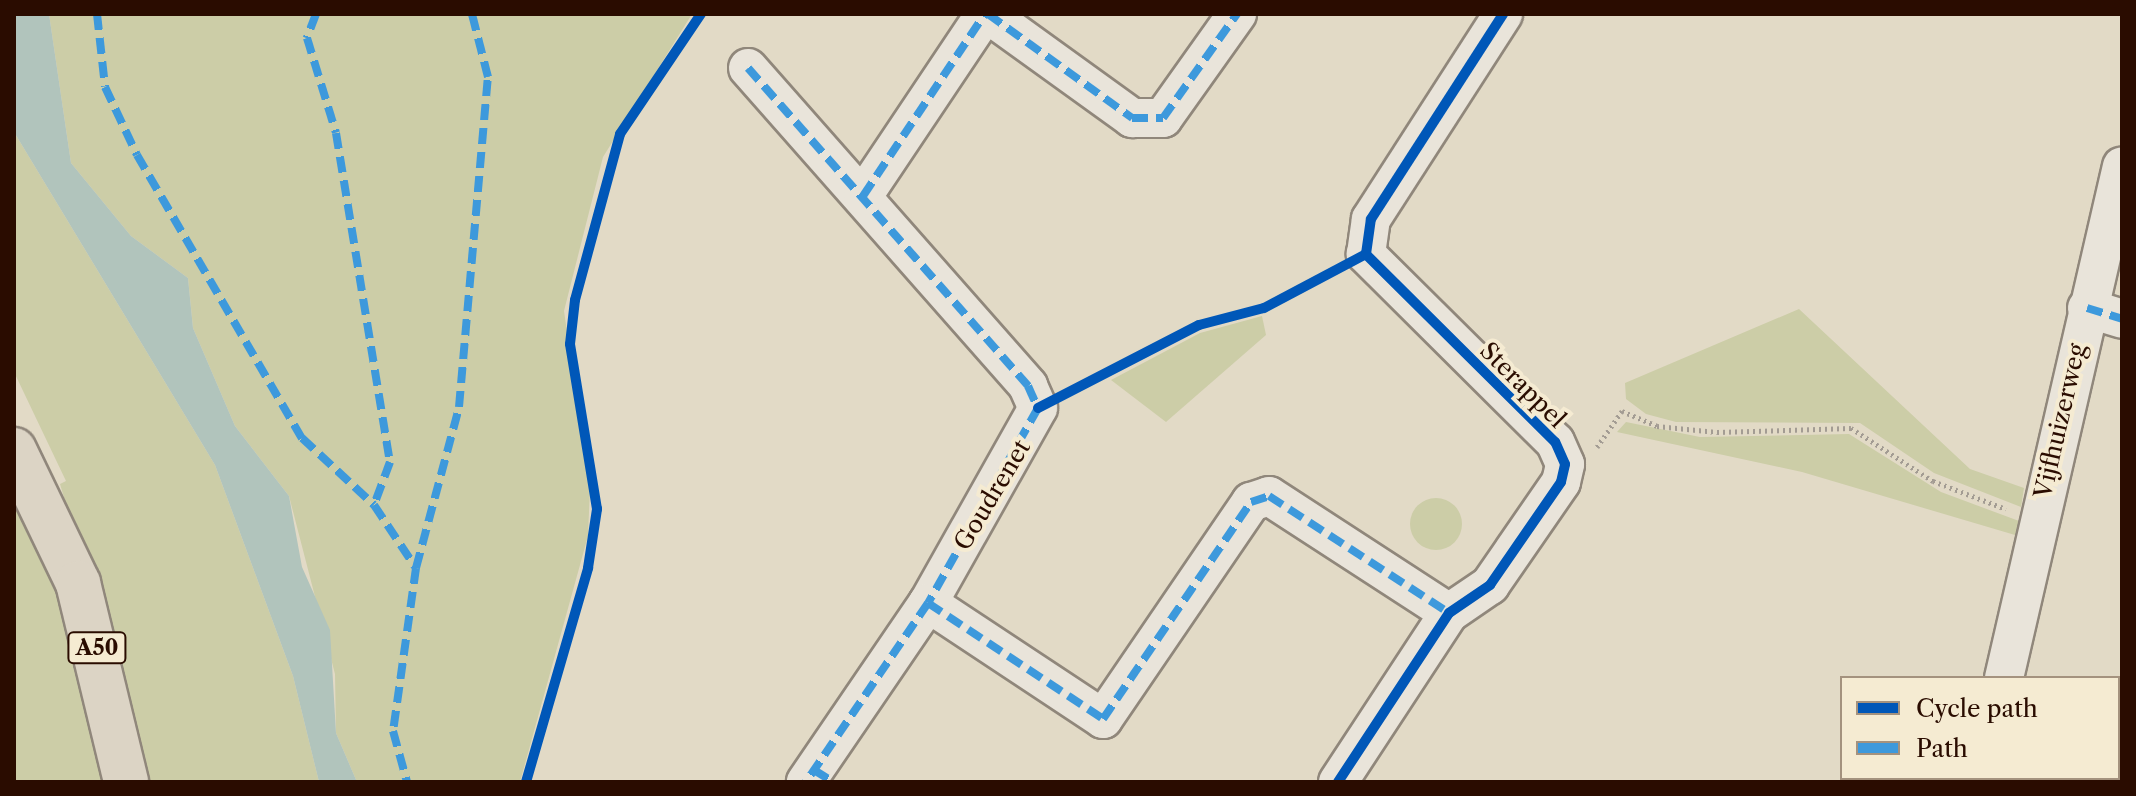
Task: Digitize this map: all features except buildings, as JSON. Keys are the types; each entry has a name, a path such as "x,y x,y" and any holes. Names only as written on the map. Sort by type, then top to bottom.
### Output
{"highway":[{"name":"A50","path":"14,450 78,583 126,782"}],"street":[{"path":"863,196 986,14 1132,118 1163,118 1237,14"},
{"name":"Sterappel","path":"1338,782 1449,613 1490,585 1561,482 1565,464 1555,442 1366,254 1371,219 1503,14"},
{"name":"Goudrenet","path":"748,68 1028,386 1038,408 928,603 818,778"},
{"name":"Vijfhuizerweg","path":"2004,676 2038,518 2104,313 2122,166"},
{"path":"928,603 1103,719 1251,502 1269,496 1449,613"}],"path":[{"path":"1565,464 1597,447 1622,411 1657,426 1717,432 1851,428 1933,481 2038,518"}],"green space":[{"path":"49,14 692,14 603,157 564,311 590,488 588,536 520,782 357,782 336,733 335,674 289,496 235,426 193,328 188,278 131,236 71,163"},
{"path":"14,132 215,465 293,676 319,782 136,782 105,633 60,484 66,481 14,372"},
{"path":"1799,309 1970,469 2024,488 2021,507 1934,473 1860,423 1676,422 1646,414 1626,399 1625,383"},
{"path":"1262,316 1266,335 1166,422 1111,380 1200,333"},
{"path":"1626,422 1700,437 1849,434 1941,492 2019,521 2015,535 1802,472 1617,432"},
{"path":"14,472 76,613 117,782 14,782"},
{"path":"1436,498 1454,506 1462,524 1454,542 1436,550 1418,542 1410,524 1418,506"}],"shaded area":[{"path":"14,14 49,14 71,163 131,236 188,278 193,328 235,426 289,496 302,567 330,630 336,733 357,782 319,782 293,676 215,465 14,132"}],"marked path":[{"path":"97,14 105,87 137,155 302,438 374,505 416,568 393,731 407,782"},
{"path":"316,14 307,38 336,133 390,462 374,505"},
{"path":"416,568 459,407 488,77 472,14"},
{"path":"863,196 985,14"},
{"path":"988,14 1132,118 1163,118 1237,14"},
{"path":"748,68 1028,386 1038,408 928,603 806,782"},
{"path":"2087,308 2122,319"},
{"path":"928,603 1103,719 1251,502 1269,496 1449,613"},
{"path":"814,770 833,782"}],"cycle path":[{"path":"526,782 588,568 597,509 570,344 575,300 620,134 701,14"},
{"path":"1338,782 1449,613 1490,585 1561,482 1565,464 1555,442 1366,254 1371,219 1503,14"},
{"path":"1038,408 1199,325 1264,308 1366,254"}]}
